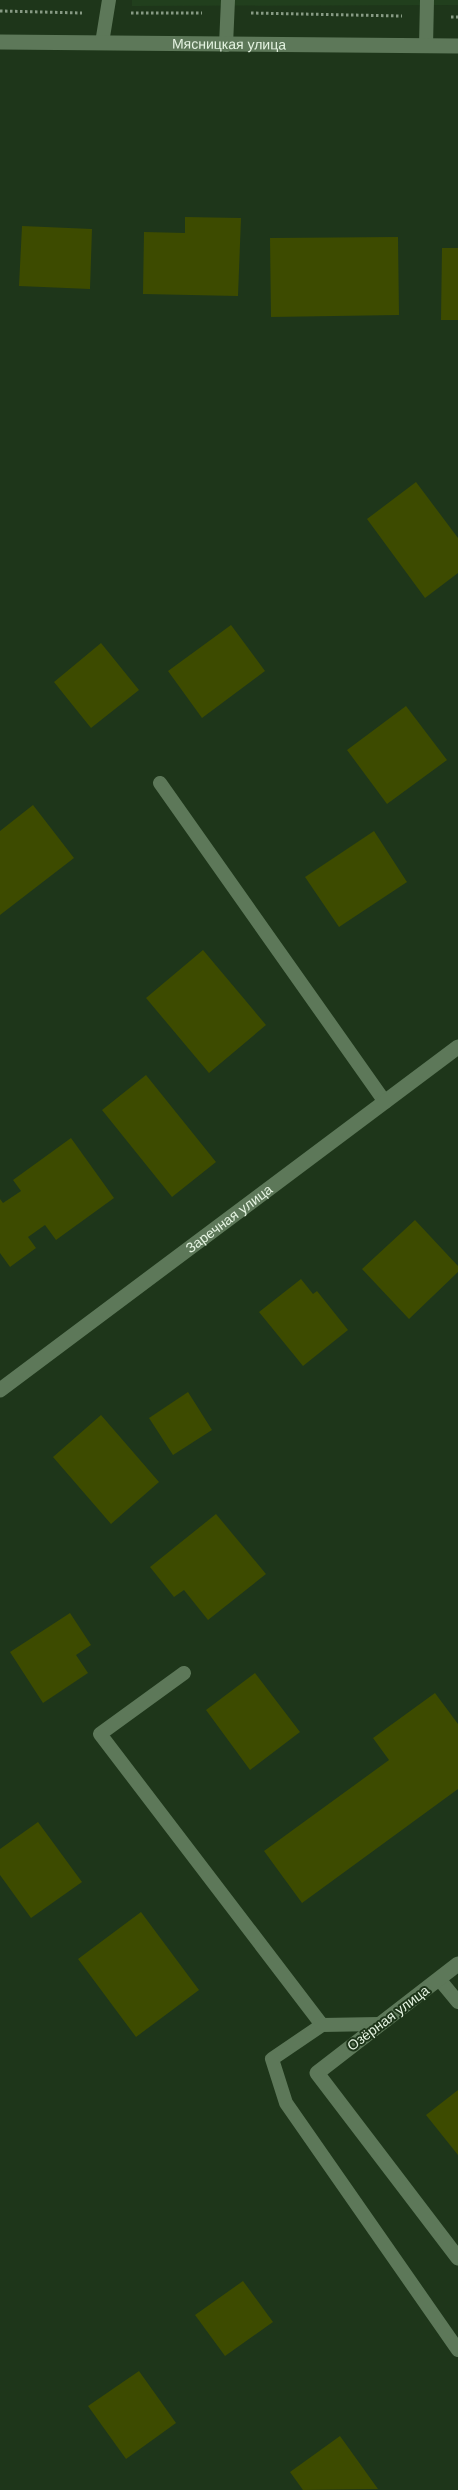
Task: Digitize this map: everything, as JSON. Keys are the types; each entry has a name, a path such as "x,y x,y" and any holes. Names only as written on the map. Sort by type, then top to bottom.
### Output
{"street":[{"name":"Мясницкая улица","path":"0,42 458,46"},
{"name":"Заречная улица","path":"0,1390 458,1047"},
{"name":"Озёрная улица","path":"458,1964 317,2073 458,2258"}],"lane":[{"path":"102,43 109,0"},
{"path":"226,45 228,0"},
{"path":"426,46 427,0"},
{"path":"160,783 385,1102"},
{"path":"184,1673 100,1734 322,2025"},
{"path":"439,1980 458,2002"},
{"path":"380,2024 322,2025 272,2059 286,2103 458,2350"}],"shaded area":[{"path":"132,0 458,0 458,5 132,6"}],"building":[{"path":"185,217 241,218 238,296 143,294 144,232 185,233"},
{"path":"22,226 92,229 90,289 19,286"},
{"path":"398,237 399,315 271,317 270,238"},
{"path":"442,248 458,248 458,320 441,320"},
{"path":"416,482 458,538 458,573 425,598 367,519"},
{"path":"231,625 265,671 202,718 168,671"},
{"path":"101,643 139,690 91,728 54,682"},
{"path":"406,706 447,760 387,804 347,750"},
{"path":"33,805 74,858 0,915 0,831"},
{"path":"374,831 407,882 339,927 305,877"},
{"path":"203,950 266,1025 209,1073 146,998"},
{"path":"146,1075 216,1162 172,1197 102,1110"},
{"path":"71,1138 114,1198 56,1240 45,1225 28,1237 36,1248 10,1267 0,1253 0,1199 3,1203 21,1191 13,1180"},
{"path":"415,1220 458,1266 458,1272 409,1319 362,1269"},
{"path":"301,1279 313,1294 317,1291 348,1330 303,1366 259,1312"},
{"path":"188,1392 212,1430 173,1455 149,1418"},
{"path":"101,1415 159,1482 111,1524 53,1457"},
{"path":"216,1514 266,1574 208,1620 184,1590 174,1597 150,1567"},
{"path":"70,1613 91,1645 76,1655 88,1673 43,1703 10,1652"},
{"path":"255,1673 300,1732 250,1770 206,1710"},
{"path":"435,1693 458,1724 458,1789 302,1903 264,1851 389,1760 373,1738"},
{"path":"38,1822 82,1882 31,1918 0,1875 0,1849"},
{"path":"141,1912 199,1990 136,2037 78,1959"},
{"path":"458,2090 458,2155 426,2115"},
{"path":"243,2281 273,2322 225,2356 195,2315"},
{"path":"139,2371 176,2423 126,2459 88,2406"},
{"path":"340,2436 378,2489 303,2490 290,2472"}]}
